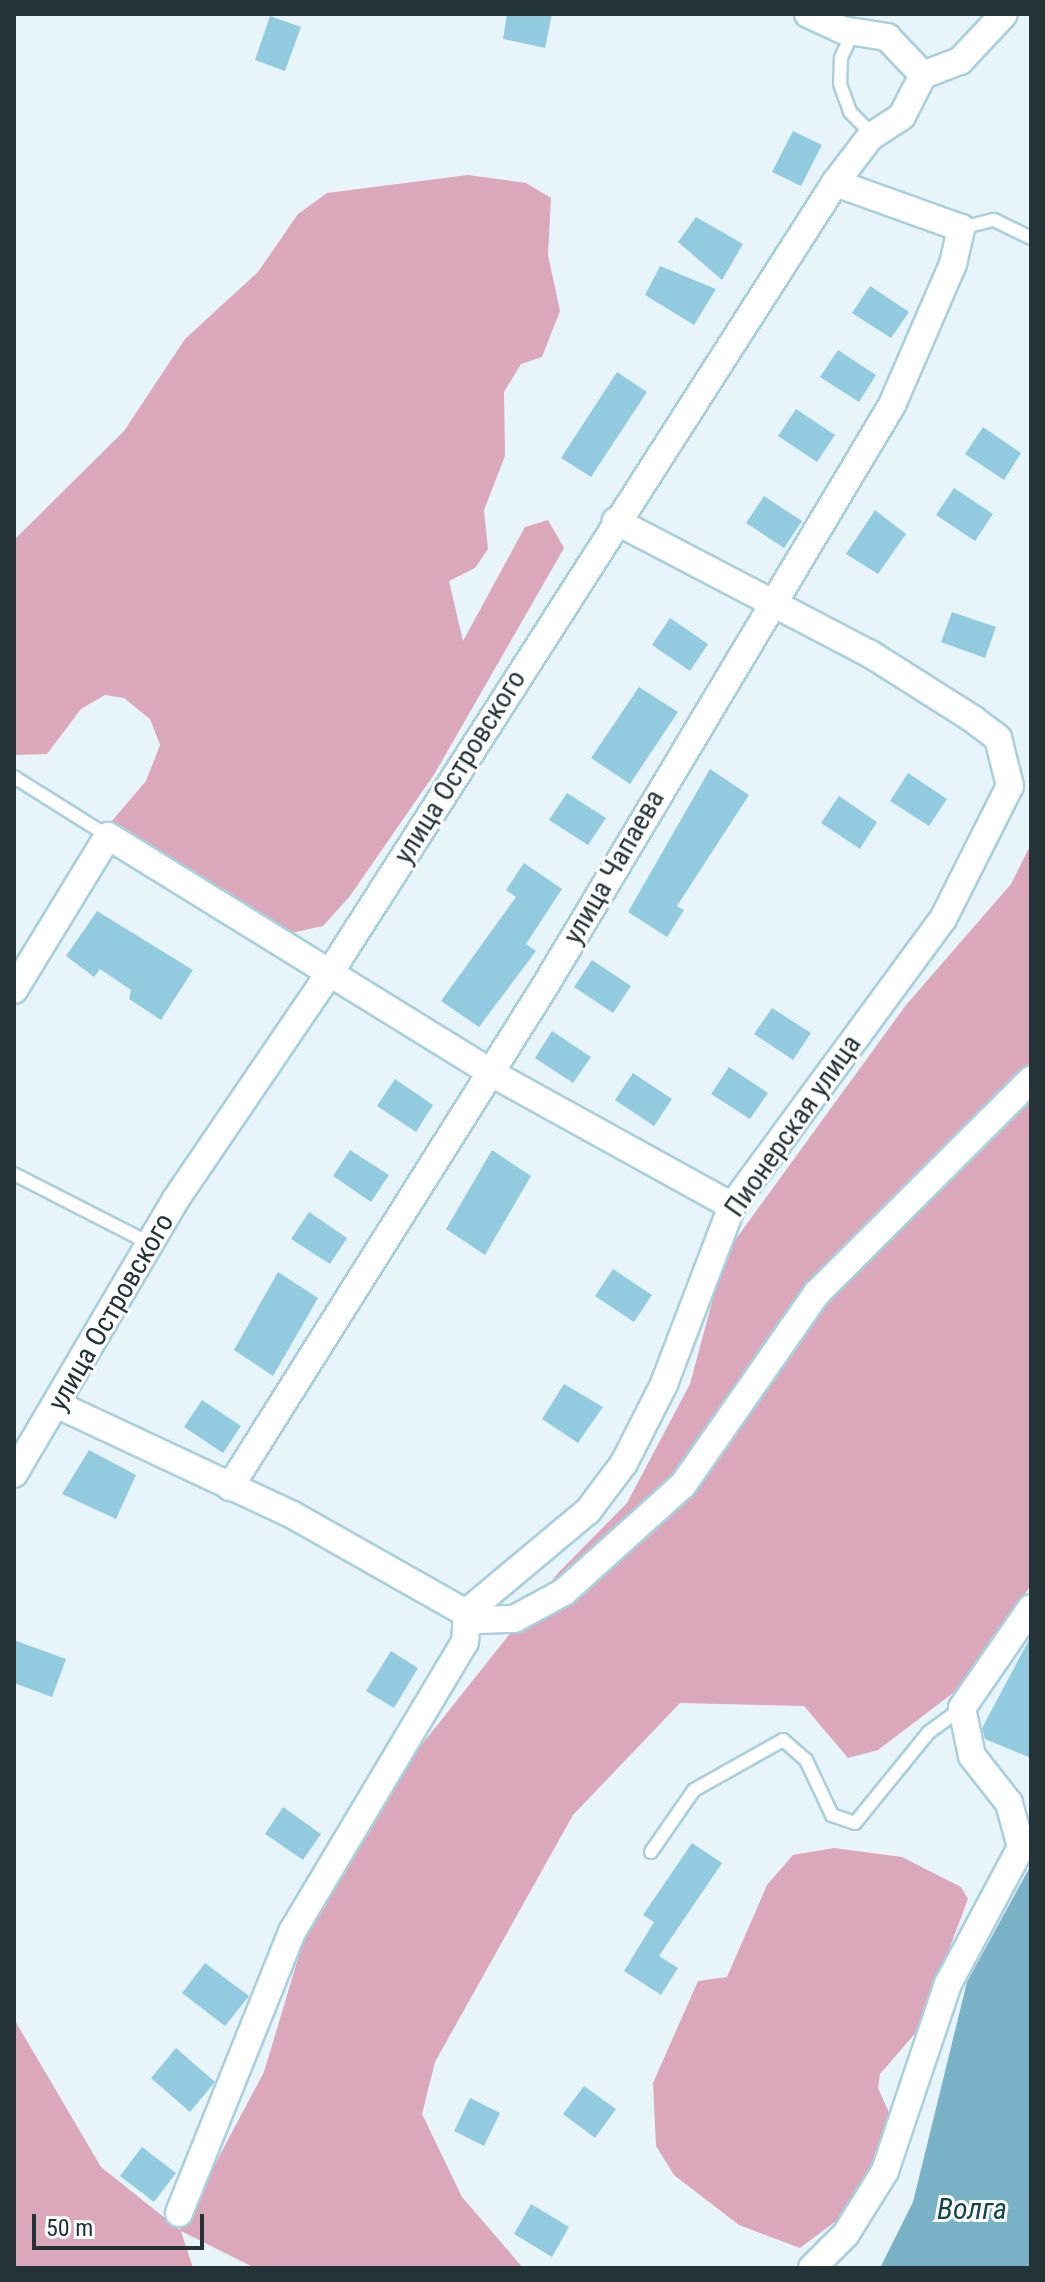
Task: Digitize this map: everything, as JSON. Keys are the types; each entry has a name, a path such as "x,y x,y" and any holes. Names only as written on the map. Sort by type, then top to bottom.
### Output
{"street":[{"path":"808,14 853,32 887,37 923,75 960,61 1004,14"},
{"name":"улица Островского","path":"14,1474 58,1405 151,1244 329,974 835,183 873,135 902,116 923,75"},
{"path":"835,183 961,228"},
{"name":"улица Чапаева","path":"230,1487 491,1073 775,607 892,405 953,264 961,228"},
{"path":"616,521 775,607"},
{"name":"Пионерская улица","path":"467,1612 588,1511 624,1463 664,1384 732,1206 943,919 1010,786 998,738 870,654 775,607"},
{"path":"14,990 108,836 491,1073 732,1206"},
{"path":"58,1405 230,1487 491,1624 538,1609 659,1508 704,1459 817,1293 1031,1080"},
{"path":"812,2268 846,2234 885,2171 948,1984 1021,1847 1009,1803 972,1756 962,1708 1031,1608"},
{"path":"179,2213 303,1908 465,1642 467,1612"}],"lane":[{"path":"853,32 841,58 840,84 850,112 873,135"},
{"path":"961,228 994,220 1031,238"},
{"path":"14,777 108,836"},
{"path":"14,1174 151,1244"},
{"path":"651,1852 694,1790 783,1740 806,1760 832,1815 855,1823 929,1732 962,1708"}],"shaded area":[{"path":"468,175 526,183 551,198 548,255 560,311 542,357 521,364 504,392 505,456 484,510 488,549 475,568 449,581 463,641 525,527 548,520 564,548 435,773 350,896 323,926 291,933 111,822 146,781 160,745 150,719 124,698 105,695 81,709 47,754 14,755 14,540 124,431 185,339 258,272 298,214 327,193"},
{"path":"1031,844 1031,1585 991,1646 957,1690 878,1750 848,1758 804,1706 680,1703 573,1815 435,2062 422,2114 462,2197 523,2268 255,2268 181,2231 193,2268 14,2268 14,2019 101,2167 180,2230 264,2072 309,1922 381,1796 558,1573 627,1503 690,1384 725,1254 906,1005 1011,884"},
{"path":"834,1848 902,1857 961,1887 968,1899 919,2029 880,2074 878,2088 890,2115 876,2166 852,2209 800,2248 739,2225 674,2175 656,2146 653,2083 698,1981 727,1977 767,1885 793,1855"}],"water":[{"name":"Волга","path":"1031,1865 1031,2268 880,2268 913,2202 967,1982"}],"building":[{"path":"507,14 552,14 545,48 503,39"},
{"path":"270,16 301,27 285,71 255,60"},
{"path":"793,131 822,145 801,186 772,172"},
{"path":"696,217 743,244 722,280 678,242"},
{"path":"660,266 716,289 694,325 645,295"},
{"path":"870,286 909,312 891,338 852,313"},
{"path":"838,350 876,375 859,402 820,377"},
{"path":"617,372 647,392 591,477 561,458"},
{"path":"796,409 835,435 817,462 778,436"},
{"path":"983,427 1021,453 1004,480 965,454"},
{"path":"954,488 993,514 975,541 936,515"},
{"path":"764,496 802,521 784,548 746,523"},
{"path":"875,510 906,534 878,574 846,554"},
{"path":"952,612 996,627 985,658 941,642"},
{"path":"670,618 708,644 690,671 652,645"},
{"path":"639,687 678,712 630,784 591,758"},
{"path":"710,769 749,795 677,906 684,910 667,937 628,912"},
{"path":"908,773 947,799 929,826 890,801"},
{"path":"567,793 606,818 588,845 549,820"},
{"path":"839,796 877,822 860,849 821,823"},
{"path":"524,863 562,889 526,944 536,951 479,1027 441,1001 516,897 506,890"},
{"path":"97,911 193,970 161,1020 129,999 131,990 100,969 94,977 66,956"},
{"path":"592,960 631,986 613,1013 574,987"},
{"path":"772,1008 811,1033 793,1060 754,1034"},
{"path":"552,1031 591,1057 573,1083 535,1058"},
{"path":"729,1067 768,1093 750,1119 711,1094"},
{"path":"633,1073 672,1099 654,1126 615,1100"},
{"path":"395,1079 433,1105 416,1132 377,1106"},
{"path":"350,1150 389,1175 371,1202 333,1176"},
{"path":"492,1150 531,1176 485,1255 446,1229"},
{"path":"309,1212 347,1238 330,1264 291,1239"},
{"path":"613,1269 652,1295 634,1322 595,1296"},
{"path":"278,1272 318,1298 273,1376 234,1350"},
{"path":"564,1384 603,1407 578,1443 542,1419"},
{"path":"202,1400 241,1426 223,1453 184,1427"},
{"path":"89,1450 136,1475 116,1519 62,1494"},
{"path":"1031,1636 1031,1758 985,1739 982,1728"},
{"path":"14,1640 66,1659 52,1697 14,1683"},
{"path":"391,1651 418,1668 394,1708 366,1691"},
{"path":"283,1807 321,1834 303,1860 265,1834"},
{"path":"692,1843 722,1863 659,1956 678,1968 661,1995 624,1971 654,1922 643,1915"},
{"path":"205,1963 249,1996 225,2026 182,1993"},
{"path":"176,2048 215,2082 190,2112 151,2078"},
{"path":"584,2086 616,2109 595,2138 563,2114"},
{"path":"470,2098 500,2113 484,2146 454,2131"},
{"path":"142,2147 176,2173 154,2202 120,2176"},
{"path":"531,2204 569,2227 552,2257 514,2234"}]}
